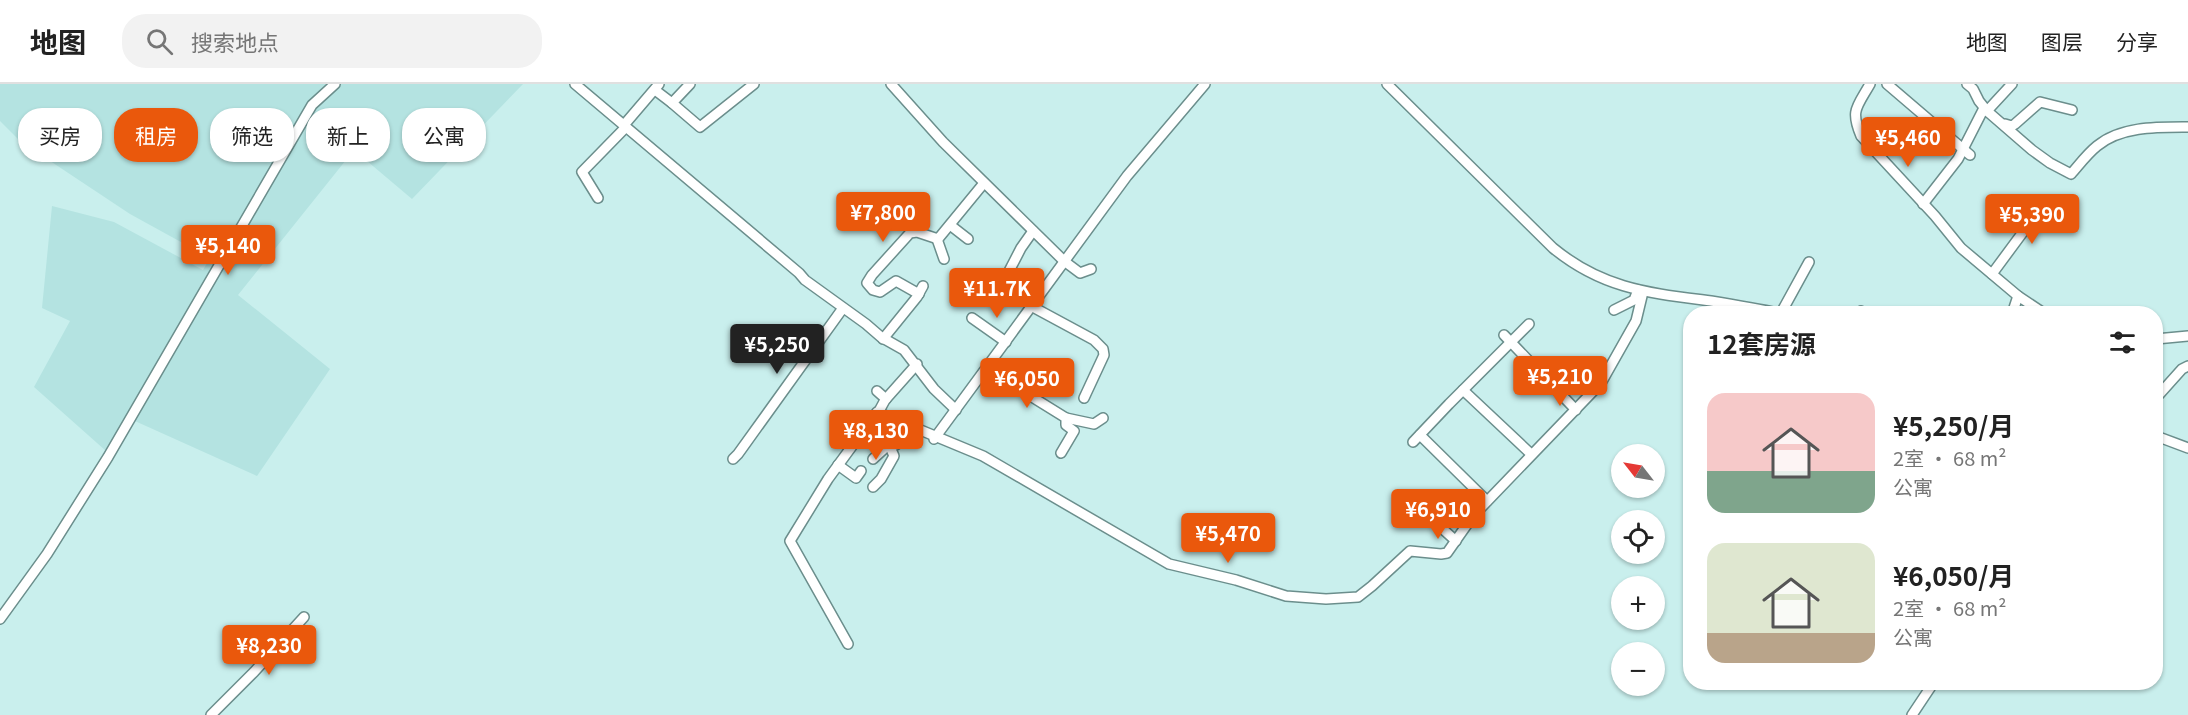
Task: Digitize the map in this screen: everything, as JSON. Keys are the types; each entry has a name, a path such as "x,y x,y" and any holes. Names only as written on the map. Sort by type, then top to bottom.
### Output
{"street":[{"path":"0,619 47,554 108,457 312,105 334,84"},
{"path":"575,84 805,280 883,339 900,347 917,364 934,389 956,410"},
{"path":"672,103 690,84"},
{"path":"598,198 582,172 625,126 657,87 700,128 754,84"},
{"path":"891,84 943,142 1064,261 1080,273 1091,269"},
{"path":"934,438 1127,176 1205,84"},
{"path":"1387,84 1553,248 1570,261 1588,272 1640,291 1737,306"},
{"path":"1870,84 1854,114 1854,120 1861,136 1961,248 2018,297 2032,306"},
{"path":"1887,84 1967,152"},
{"path":"1967,84 1973,89 1985,110 2041,156 2071,174 2098,145 2123,133 2149,128 2188,127"},
{"path":"1923,204 1967,152 1985,110 2012,84"},
{"path":"2002,123 2012,126 2040,102 2072,110"},
{"path":"937,239 984,183"},
{"path":"1992,274 2026,228 2026,220 2020,209"},
{"path":"950,225 968,239"},
{"path":"1005,279 1033,231"},
{"path":"883,339 921,290 896,281 880,292 873,290 867,283 910,233 917,232 937,239"},
{"path":"937,239 944,259"},
{"path":"1786,306 1809,262"},
{"path":"1614,310 1634,300 1640,291"},
{"path":"878,413 998,464 1169,564 1236,580 1286,596 1326,599 1358,597 1410,551 1446,553 1473,516 1601,383 1636,321 1640,291"},
{"path":"2015,306 2018,297"},
{"path":"1031,306 1094,340 1103,349 1104,355 1084,398"},
{"path":"733,459 843,308"},
{"path":"972,318 1006,342"},
{"path":"1413,442 1463,390 1507,339 1529,324"},
{"path":"2163,338 2188,336"},
{"path":"1507,339 1576,410"},
{"path":"848,644 790,541 872,416 878,413 886,399 917,364"},
{"path":"2163,390 2182,369 2188,366"},
{"path":"987,369 1066,418 1094,424 1103,418"},
{"path":"1463,390 1531,454"},
{"path":"877,391 886,399"},
{"path":"1061,453 1074,431 1066,425 1066,418"},
{"path":"873,459 881,451 896,445 912,426"},
{"path":"1420,435 1488,501"},
{"path":"873,487 881,479 894,456 890,447 881,438"},
{"path":"2163,439 2188,448"},
{"path":"838,465 856,478 861,471"},
{"path":"1425,513 1456,541"},
{"path":"211,715 304,617"},
{"path":"1912,715 1929,690"}],"shaded area":[{"path":"0,84 523,84 486,122 486,108 402,108 402,162 448,162 412,199 368,162 390,162 390,108 306,108 306,162 344,162 238,295 330,369 257,476 126,417 106,451 34,387 70,321 42,308 52,206 114,222 203,270 210,258 130,214 52,162 102,162 102,108 18,108 18,139 0,121"}]}
